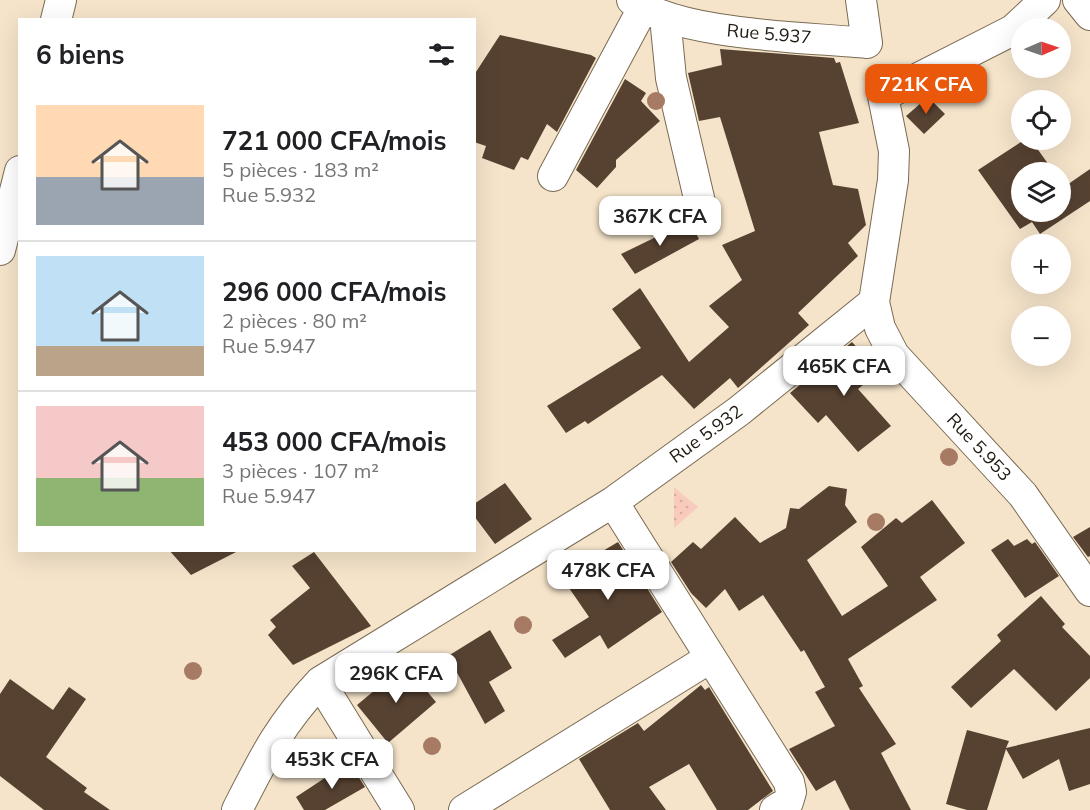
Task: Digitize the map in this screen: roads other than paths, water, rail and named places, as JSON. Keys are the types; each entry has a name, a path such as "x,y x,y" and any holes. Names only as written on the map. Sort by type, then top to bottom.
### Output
{"street":[{"path":"56,18 61,0"},
{"name":"Rue 5.937","path":"647,8 714,29 867,43 861,0"},
{"path":"874,302 893,180 894,151 883,96 1013,30 1046,0"},
{"path":"1078,0 1090,15"},
{"path":"553,176 647,8"},
{"path":"647,8 671,78 702,211"},
{"path":"0,250 18,179"},
{"name":"Rue 5.932","path":"237,810 272,740 320,682 613,502 738,411 874,302"},
{"name":"Rue 5.953","path":"874,302 880,328 894,355 1023,495 1090,591"},
{"path":"613,502 789,783 791,792 788,802 775,810"},
{"path":"464,810 710,658"},
{"path":"320,682 399,810"}]}
